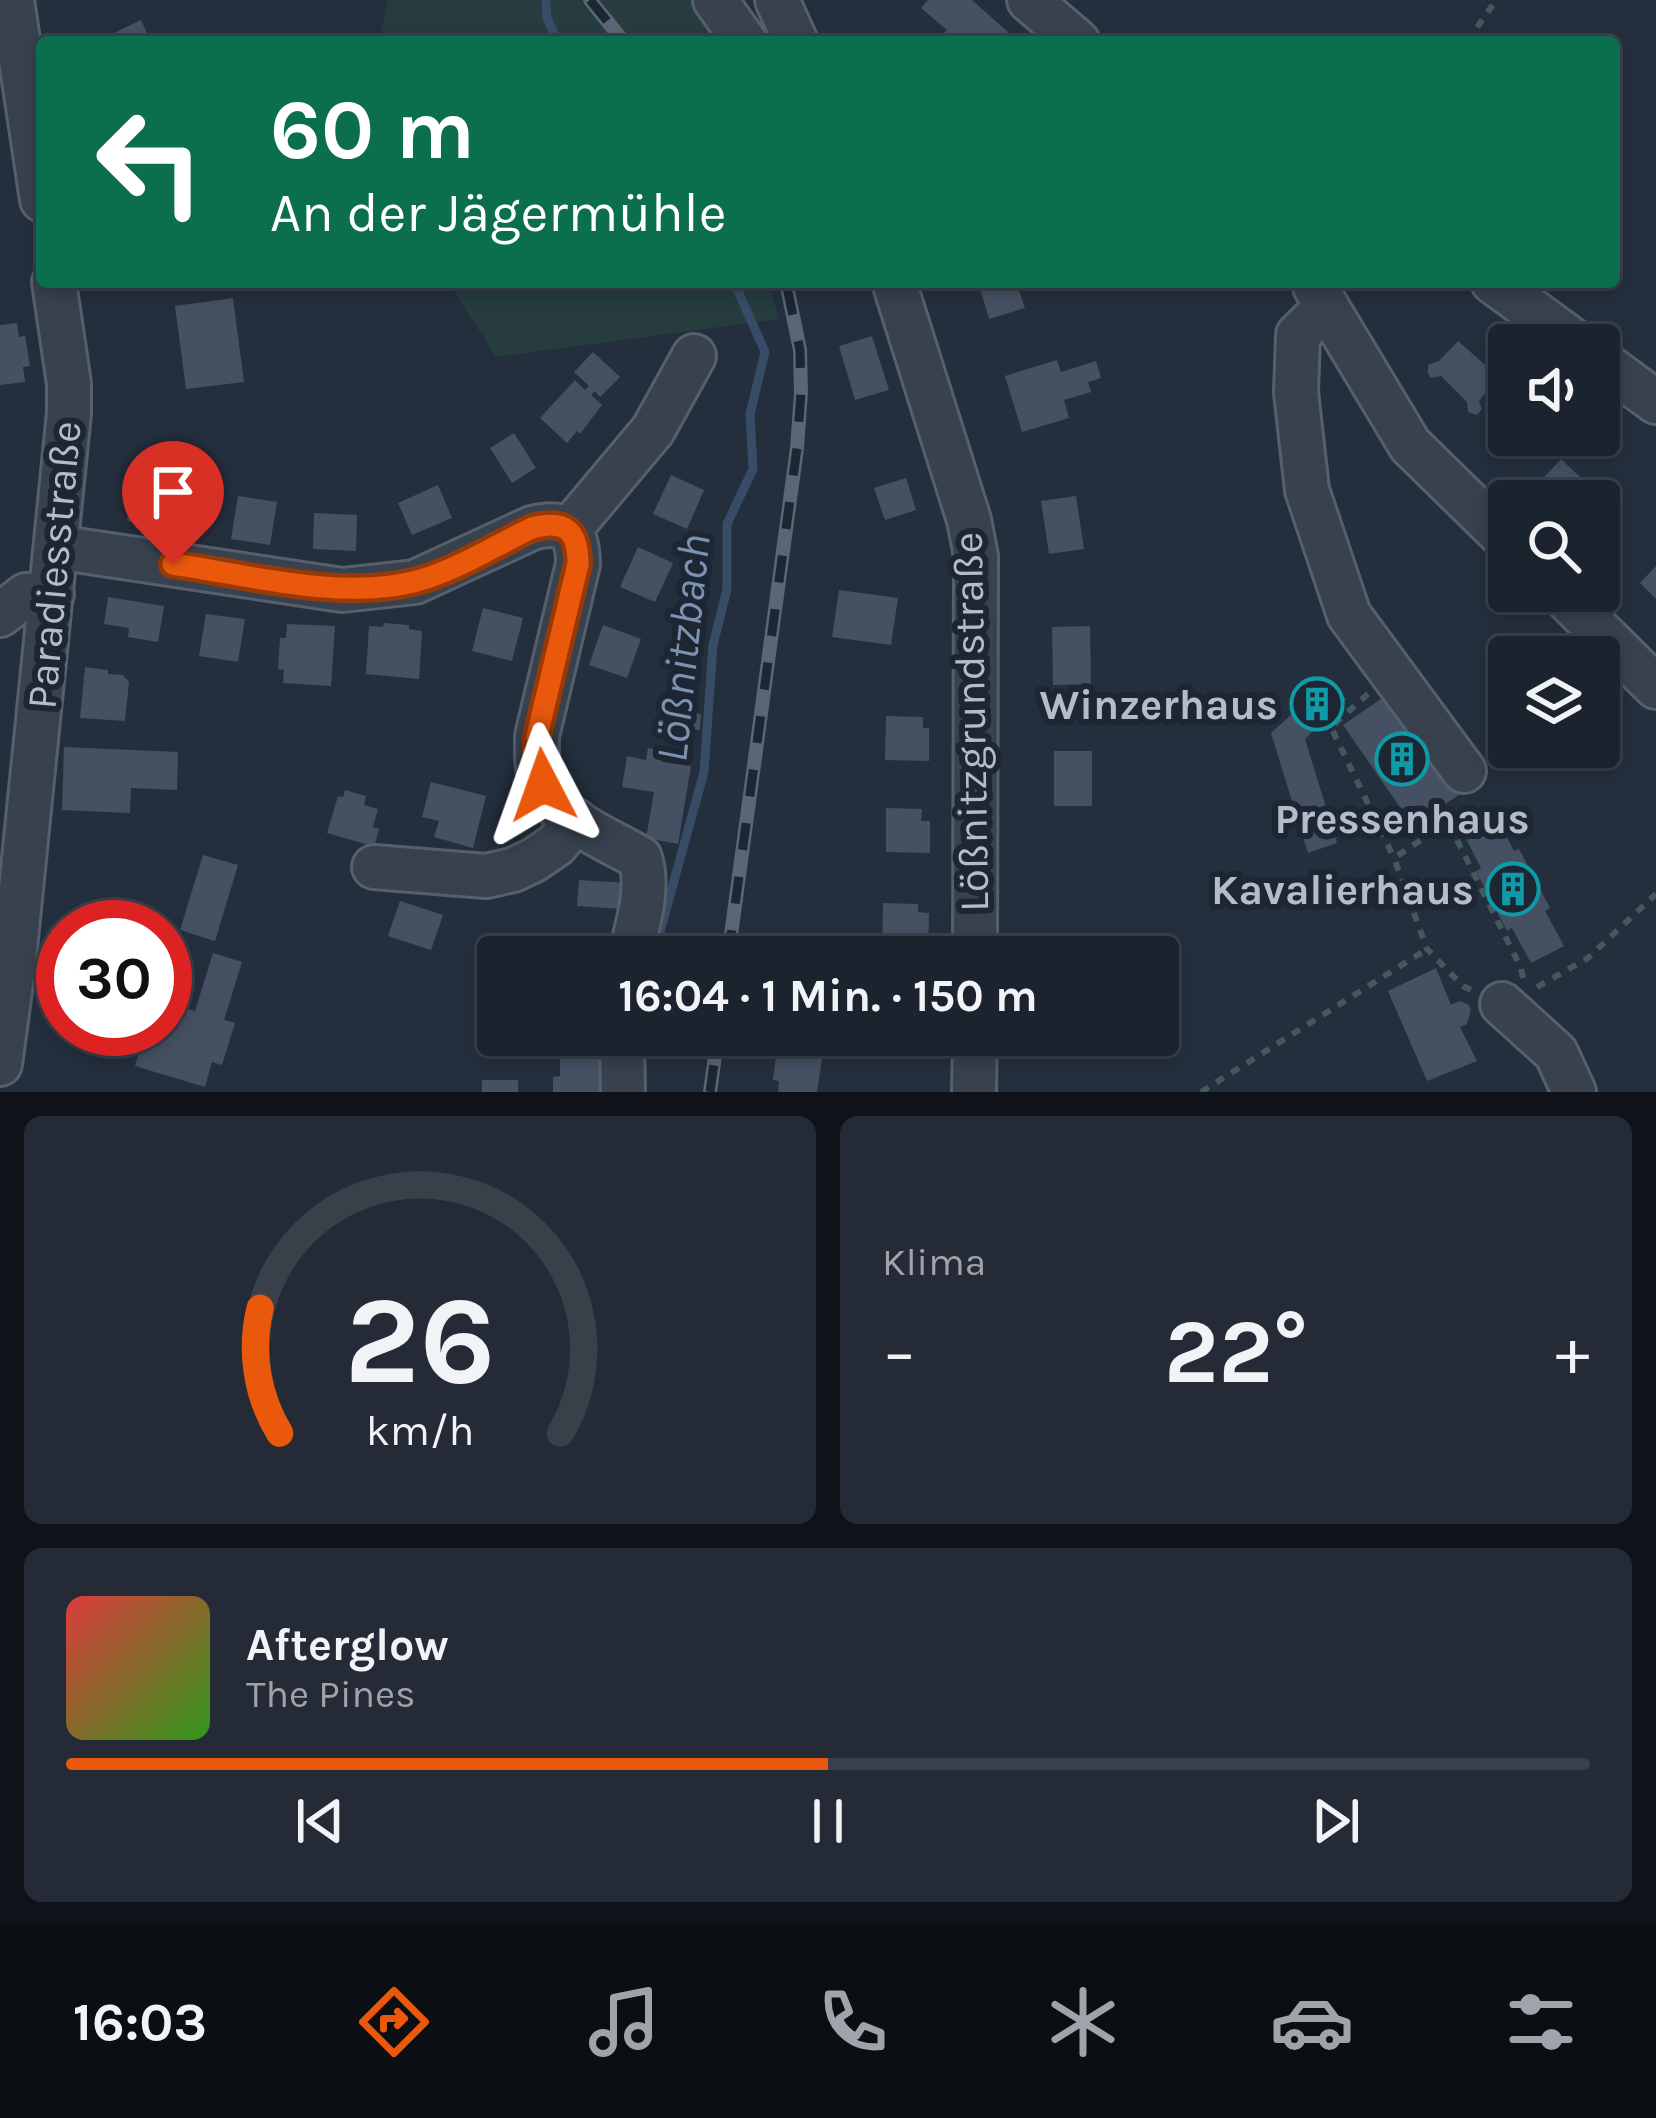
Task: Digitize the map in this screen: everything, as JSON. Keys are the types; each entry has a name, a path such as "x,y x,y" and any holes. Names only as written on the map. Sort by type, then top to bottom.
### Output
{"street":[{"path":"12,0 14,120 36,183"},
{"path":"715,0 741,36"},
{"path":"777,0 793,36"},
{"path":"1029,0 1071,36"},
{"name":"Paradiesstraße","path":"0,1064 69,413 55,288"},
{"name":"Lößnitzgrundstraße","path":"896,288 969,520 976,556 975,936"},
{"path":"1501,288 1550,324"},
{"path":"1319,295 1410,445 1488,521"},
{"path":"1319,295 1298,335 1296,392 1307,490 1349,615 1464,771"},
{"path":"569,530 653,430 694,356"},
{"path":"1620,375 1656,402"},
{"path":"56,547 342,590 415,582 532,528 544,525 569,530 576,538 578,564 537,736 537,762 543,785 556,804 640,858 645,872 634,936"},
{"path":"0,615 26,595 52,594"},
{"path":"1580,612 1656,687"},
{"path":"374,867 486,876 513,870 556,845 576,821"},
{"path":"1514,999 1556,1053 1574,1092"},
{"path":"622,1056 622,1092"},
{"path":"974,1056 974,1092"}],"path":[{"path":"1471,36 1496,0"},
{"path":"1381,657 1377,686 1331,727 1394,858 1427,949 1463,986 1514,999 1588,958 1656,894"},
{"path":"1394,858 1449,824 1521,968 1514,999"},
{"path":"1201,1092 1427,949"}],"green space":[{"path":"388,0 743,0 758,36 380,36"},
{"path":"452,288 770,288 779,319 496,357"}],"building":[{"path":"928,0 972,0 1008,32 1005,36 945,36 947,30 921,8"},
{"path":"141,20 148,36 108,36"},
{"path":"980,288 1026,288 1019,290 1025,308 989,319"},
{"path":"233,298 244,382 186,389 175,306"},
{"path":"17,323 19,337 25,336 30,366 23,367 25,382 0,385 0,325"},
{"path":"872,336 889,390 855,400 839,346"},
{"path":"1458,341 1488,367 1488,390 1479,401 1482,409 1477,415 1468,412 1467,402 1441,376 1431,378 1428,365 1439,361"},
{"path":"593,352 620,377 600,397 595,391 591,395 602,405 567,443 540,418 575,380 585,390 589,386 574,372"},
{"path":"1057,360 1061,372 1096,361 1101,378 1088,382 1091,392 1064,400 1069,418 1022,432 1005,376"},
{"path":"514,433 536,468 512,483 490,448"},
{"path":"1561,459 1583,480 1542,480"},
{"path":"671,475 704,490 687,529 653,514"},
{"path":"906,478 916,510 885,520 874,488"},
{"path":"438,485 452,518 412,535 398,503"},
{"path":"132,488 167,494 162,527 127,521"},
{"path":"238,496 277,502 270,545 231,539"},
{"path":"1076,496 1084,549 1049,554 1041,501"},
{"path":"314,513 357,515 356,551 313,549"},
{"path":"638,547 673,563 655,602 620,587"},
{"path":"1656,566 1656,599 1640,583"},
{"path":"839,590 898,598 891,645 832,637"},
{"path":"108,597 164,606 158,642 128,637 129,628 104,624"},
{"path":"483,608 523,618 512,661 472,651"},
{"path":"206,614 245,619 238,662 199,656"},
{"path":"384,623 422,631 419,679 366,674 369,626 383,627"},
{"path":"287,624 335,626 331,686 283,683 284,670 278,669 280,638 286,638"},
{"path":"603,625 641,639 627,678 589,665"},
{"path":"1090,626 1091,684 1053,685 1052,627"},
{"path":"85,667 123,675 129,682 125,721 80,718"},
{"path":"1323,676 1346,699 1305,739 1337,843 1308,853 1271,733"},
{"name":"Pressenhaus","path":"1391,692 1460,794 1413,826 1343,725"},
{"path":"659,711 701,714 700,730 658,726"},
{"path":"886,716 923,717 923,728 929,728 929,761 885,760"},
{"path":"64,747 178,752 177,790 131,788 130,813 62,810"},
{"path":"648,748 664,751 662,762 691,766 678,844 646,838 654,792 622,787 627,756 646,760"},
{"path":"1054,751 1092,751 1092,806 1054,806"},
{"path":"431,782 486,796 473,848 434,837 439,821 422,817"},
{"path":"345,790 366,796 364,805 378,809 375,844 327,833 338,796 343,797"},
{"path":"886,808 922,809 921,821 930,821 930,853 886,852"},
{"name":"Kavalierhaus","path":"1497,818 1550,908 1545,911 1564,946 1531,963 1512,928 1507,931 1476,871 1481,868 1464,835"},
{"path":"203,855 238,865 215,941 192,934 189,900"},
{"path":"579,880 626,883 624,909 577,906"},
{"path":"400,901 443,915 431,950 388,936"},
{"path":"883,903 918,904 918,912 929,913 928,936 882,936"},
{"path":"213,953 242,962 224,1020 235,1023 222,1065 212,1062 205,1087 135,1066 138,1056 192,1056 195,1011"},
{"path":"1436,968 1451,1005 1459,1001 1471,1010 1467,1024 1460,1027 1477,1061 1427,1081 1388,991"},
{"path":"560,1056 605,1056 606,1092 553,1092 553,1077 560,1076"},
{"path":"776,1056 822,1056 817,1092 778,1092 779,1081 773,1080"},
{"path":"482,1080 518,1080 518,1092 482,1092"}],"waterway":[{"name":"Lößnitzbach","path":"546,0 555,36"},
{"name":"Lößnitzbach","path":"659,936 704,772 713,645 727,589 727,524 753,469 750,414 765,352 737,288"}],"railway":[{"path":"590,0 619,36"},
{"path":"731,936 797,448 800,350 787,288"},
{"path":"710,1092 715,1056"}],"place":[{"name":"Winzerhaus","path":"1317,704"},
{"name":"Pressenhaus","path":"1402,759"},
{"name":"Kavalierhaus","path":"1513,889"}],"route":[{"path":"173,564 342,590 377,587 415,582 532,528 544,525 569,530 576,538 578,564 537,736 543,785"}]}
